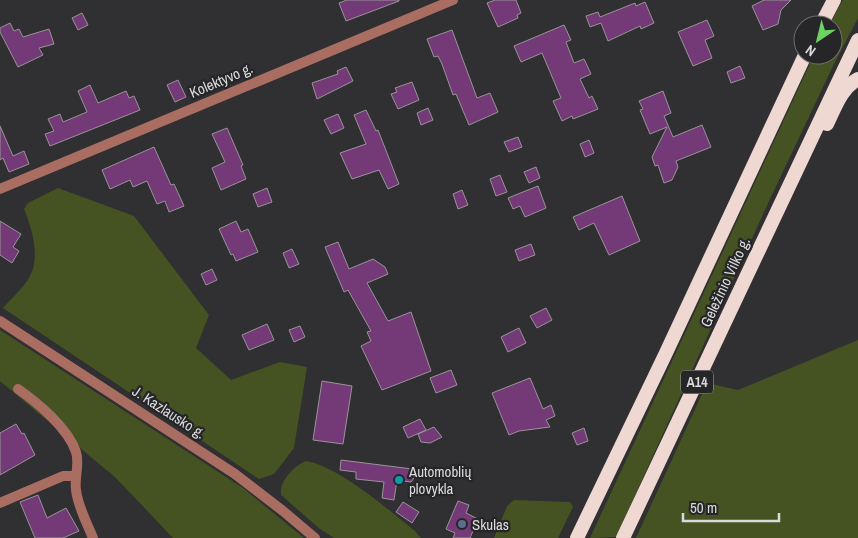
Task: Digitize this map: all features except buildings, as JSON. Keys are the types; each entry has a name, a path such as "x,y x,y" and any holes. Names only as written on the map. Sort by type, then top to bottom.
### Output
{"highway":[{"path":"826,15 834,0"},
{"name":"Geležinio Vilko g.","path":"623,538 858,40"},
{"name":"Geležinio Vilko g.","path":"577,538 800,65"},
{"path":"800,160 823,134 842,94 849,85 858,79"}],"street":[{"name":"Kolektyvo g.","path":"0,189 453,0"},
{"name":"J. Kazlausko g.","path":"0,321 235,474 284,511 314,538"},
{"path":"18,389 34,400 53,418 72,442 78,462 76,491 93,538"},
{"path":"0,503 63,476 76,476"}],"green space":[{"path":"843,0 858,0 858,18 843,47 843,15 835,15"},
{"path":"809,65 834,65 770,199 616,537 590,538"},
{"path":"58,188 134,216 209,315 196,348 231,380 280,362 307,367 294,448 274,474 259,479 3,308 20,290 33,270 34,243 24,209 28,203"},
{"path":"0,330 243,488 304,538 173,538 116,478 0,381"},
{"path":"858,340 858,538 636,538 707,383 738,390"},
{"path":"306,461 333,471 363,490 415,531 421,538 334,538 320,529 281,495 282,484 285,479 297,466"},
{"path":"514,500 570,502 573,507 558,538 494,538 507,506"}],"place":[{"name":"Automoblių plovykla","path":"399,480"},
{"name":"Skulas","path":"462,524"}]}
